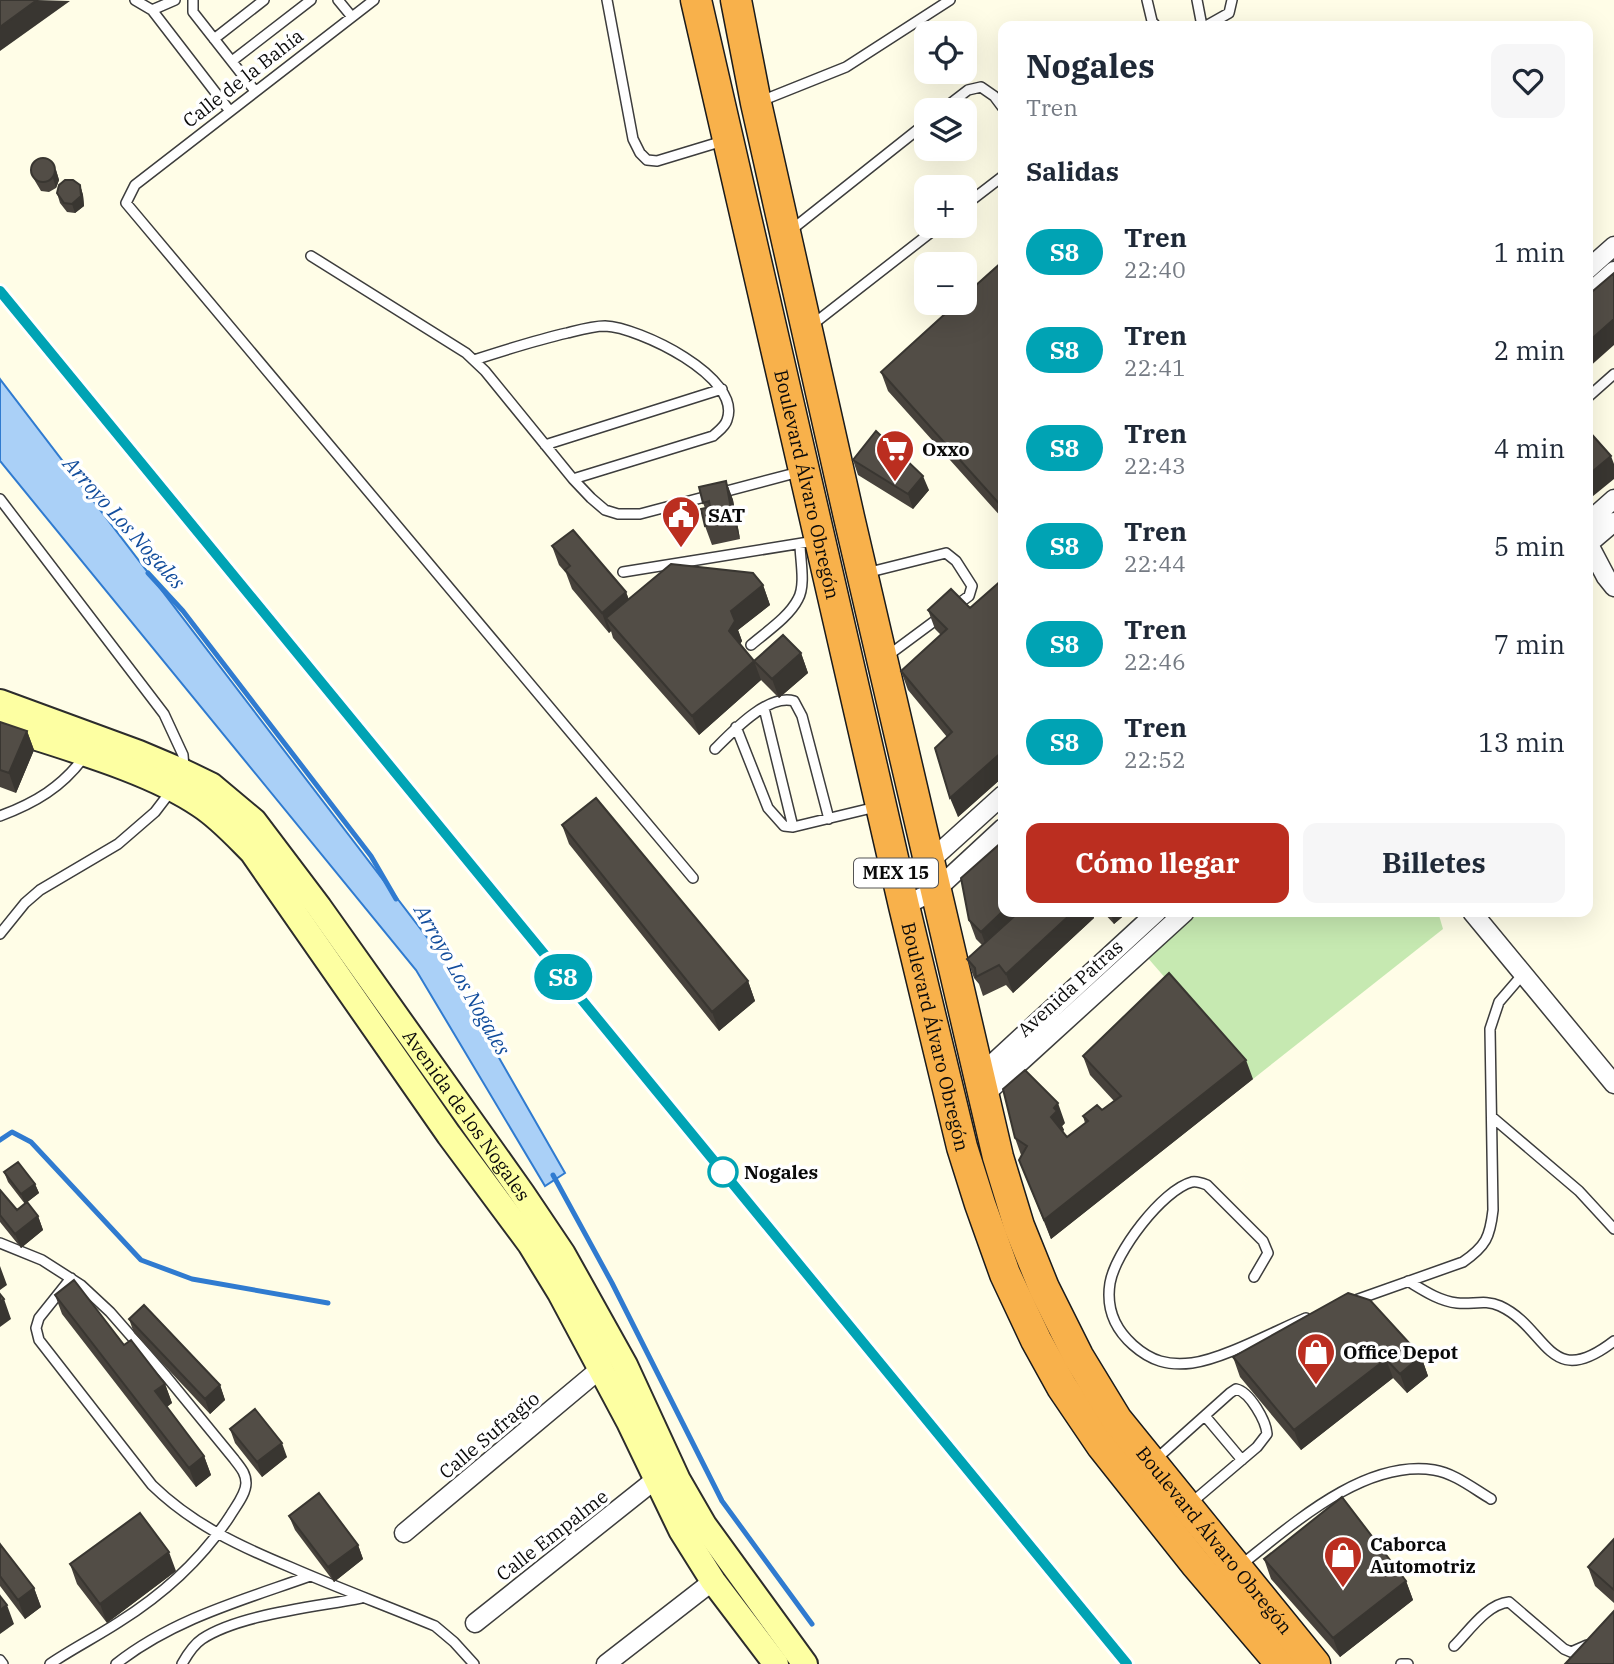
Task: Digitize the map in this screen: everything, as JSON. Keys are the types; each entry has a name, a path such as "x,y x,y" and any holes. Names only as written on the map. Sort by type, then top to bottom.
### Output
{"highway":[{"name":"Boulevard Álvaro Obregón","path":"696,0 806,480 810,542 848,660 904,906 966,1158 1005,1273 1036,1340 1062,1387 1102,1446 1195,1563 1281,1664"},
{"name":"Boulevard Álvaro Obregón","path":"736,0 756,103 849,517 981,1086 1009,1192 1044,1288 1078,1356 1117,1420 1315,1664"},
{"path":"806,480 830,536 863,574 848,625 848,660"}],"main road":[{"name":"Avenida de los Nogales","path":"0,702 139,753 178,781 252,852 449,1135 530,1244 600,1368 681,1530 713,1581 776,1664"},
{"name":"Avenida de los Nogales","path":"0,726 158,782 178,781 211,785 254,821 522,1193 597,1312 625,1365 678,1480 704,1525 805,1664"}],"street":[{"path":"1593,265 1614,246"},
{"path":"1593,290 1614,271"},
{"path":"1593,518 1614,499"},
{"path":"1593,539 1614,522"},
{"path":"1593,552 1610,582"},
{"path":"1593,571 1610,582"},
{"path":"897,875 930,861 998,800"},
{"path":"904,906 936,890 998,833"},
{"name":"Avenida Patras","path":"981,1086 1152,917"},
{"name":"Avenida Patras","path":"981,1086 1179,917"},
{"path":"1476,917 1614,1084"},
{"name":"Calle Sufragio","path":"404,1533 600,1368"},
{"name":"Calle Empalme","path":"475,1623 656,1479"},
{"path":"606,1664 713,1581"}],"lane":[{"path":"135,0 152,10 229,110"},
{"path":"152,10 175,0"},
{"path":"193,0 193,12 255,90"},
{"path":"214,39 264,0"},
{"path":"232,61 310,0"},
{"path":"338,0 352,17"},
{"name":"Calle de la Bahía","path":"374,0 135,185 126,200 131,211 693,878"},
{"path":"607,0 633,139 640,153 647,160 657,161 728,139"},
{"path":"756,103 846,67 950,0"},
{"path":"1147,0 1154,21"},
{"path":"1197,0 1203,21"},
{"path":"1214,21 1229,13 1232,0"},
{"path":"958,98 968,90 981,87 998,101"},
{"path":"786,235 914,133"},
{"path":"977,196 998,180"},
{"path":"807,328 923,238"},
{"path":"311,256 474,360 573,479 605,510 618,514 640,514 806,480"},
{"path":"474,360 543,339 603,326 623,329 675,352 702,367 722,389 728,418 713,436 573,479"},
{"path":"1593,393 1614,374"},
{"path":"545,445 722,389"},
{"path":"0,499 164,714 183,755 178,781 155,812 137,830 40,890 25,903 0,934"},
{"path":"623,572 810,542 799,598 751,645"},
{"path":"863,574 946,553 956,561 972,586 965,599 882,660"},
{"path":"715,750 736,727 764,708 788,699 794,701 799,706 829,819"},
{"path":"764,708 793,827"},
{"path":"736,727 768,808 784,826 793,827 881,806"},
{"path":"0,816 37,800 57,787 71,775 86,755"},
{"path":"1345,1304 1463,1262 1479,1251 1490,1232 1493,1210 1490,1029 1499,1002 1524,973"},
{"path":"1492,1117 1579,1191 1614,1229"},
{"path":"1254,1277 1268,1253 1264,1241 1207,1185 1195,1181 1168,1198 1134,1233 1120,1256 1110,1282 1109,1303 1113,1320 1128,1341 1146,1357 1166,1364 1194,1363 1320,1313"},
{"path":"0,1243 42,1260 71,1278 118,1321 166,1376 243,1471 247,1480 246,1489 218,1534 186,1570 158,1595 120,1622 50,1664"},
{"path":"71,1278 39,1318 36,1328 39,1339 152,1485 194,1521 239,1546 435,1626 474,1664"},
{"path":"1408,1282 1459,1304 1483,1302 1499,1306 1515,1316 1543,1345 1564,1359 1591,1357 1614,1341"},
{"path":"1152,1463 1236,1389 1247,1395 1267,1428 1264,1441 1187,1506"},
{"path":"1205,1416 1242,1460"},
{"path":"1237,1568 1311,1510 1376,1476 1409,1469 1435,1469 1491,1499"},
{"path":"116,1664 160,1633 188,1620 310,1576"},
{"path":"182,1664 200,1640 219,1630 257,1618 362,1598"},
{"path":"1454,1646 1492,1608 1509,1602 1564,1649 1580,1650 1597,1637"},
{"path":"0,1660 3,1664"},
{"path":"1401,1664 1408,1664"}],"green space":[{"path":"1194,917 1439,917 1443,929 1253,1079 1147,957"}],"water":[{"name":"Arroyo Los Nogales","path":"0,379 439,953 565,1173 545,1186 416,970 0,461"}],"building":[{"path":"0,0 37,0 0,27"},
{"path":"43,158 51,162 55,170 51,178 43,182 35,178 31,170 35,162"},
{"path":"65,180 73,180 80,185 81,196 72,204 64,203 57,193 59,185"},
{"path":"998,265 998,502 881,372 944,315 977,315 977,284"},
{"path":"1614,273 1614,319 1593,338 1593,291"},
{"path":"876,431 923,476 908,494 853,460"},
{"path":"1593,436 1611,456 1593,471"},
{"path":"726,481 733,520 705,526 701,509 710,507 709,501 703,503 699,487"},
{"path":"573,530 626,592 602,613 565,570 570,566 552,546"},
{"path":"671,564 753,573 763,585 731,611 735,621 729,631 754,661 692,716 606,618"},
{"path":"998,583 998,755 950,798 935,748 952,732 901,671 947,629 928,610 951,589 970,608"},
{"path":"783,635 801,653 772,679 754,661"},
{"path":"0,722 27,731 9,773 0,770"},
{"path":"596,798 748,981 712,1012 562,825"},
{"path":"998,845 998,916 981,932 969,920 961,878"},
{"path":"1013,917 1068,917 1006,974 999,965 976,977 975,968 967,959"},
{"path":"1169,973 1246,1060 1044,1220 1019,1160 1027,1146 1015,1138 1003,1089 1025,1070 1058,1103 1054,1108 1057,1111 1051,1117 1067,1137 1088,1121 1083,1116 1097,1105 1102,1110 1121,1096 1083,1056"},
{"path":"18,1162 35,1184 21,1194 4,1172"},
{"path":"0,1190 17,1210 27,1202 38,1216 15,1234 0,1215"},
{"path":"74,1280 124,1345 131,1340 165,1384 155,1391 204,1456 189,1468 55,1295"},
{"name":"Office Depot","path":"1348,1293 1370,1300 1421,1356 1400,1374 1386,1359 1294,1430 1233,1357"},
{"path":"144,1305 220,1385 205,1399 129,1319"},
{"path":"255,1409 282,1443 257,1462 230,1429"},
{"path":"319,1493 358,1545 328,1567 289,1516"},
{"name":"Caborca Automotriz","path":"1342,1497 1406,1581 1333,1638 1264,1559"},
{"path":"140,1513 169,1552 100,1604 70,1564"},
{"path":"1614,1539 1614,1590 1588,1567"},
{"path":"0,1544 34,1588 18,1600 0,1576"},
{"path":"0,1596 7,1605 0,1610"},
{"path":"1614,1611 1614,1664 1565,1664"}],"waterway":[{"name":"Arroyo Los Nogales","path":"148,573 183,611 371,856 396,899"},
{"path":"0,1140 12,1132 31,1142 141,1260 192,1279 328,1303"},
{"name":"Arroyo Los Nogales","path":"553,1175 612,1283 722,1501 812,1624"}],"railway":[{"path":"0,291 1127,1664"}],"train":[{"name":"S8","path":"0,291 1127,1664"}],"place":[{"name":"Oxxo","path":"895,483"},
{"name":"SAT","path":"681,549"},
{"name":"Nogales","path":"723,1172"},
{"name":"Office Depot","path":"1316,1386"},
{"name":"Caborca Automotriz","path":"1343,1589"}]}
